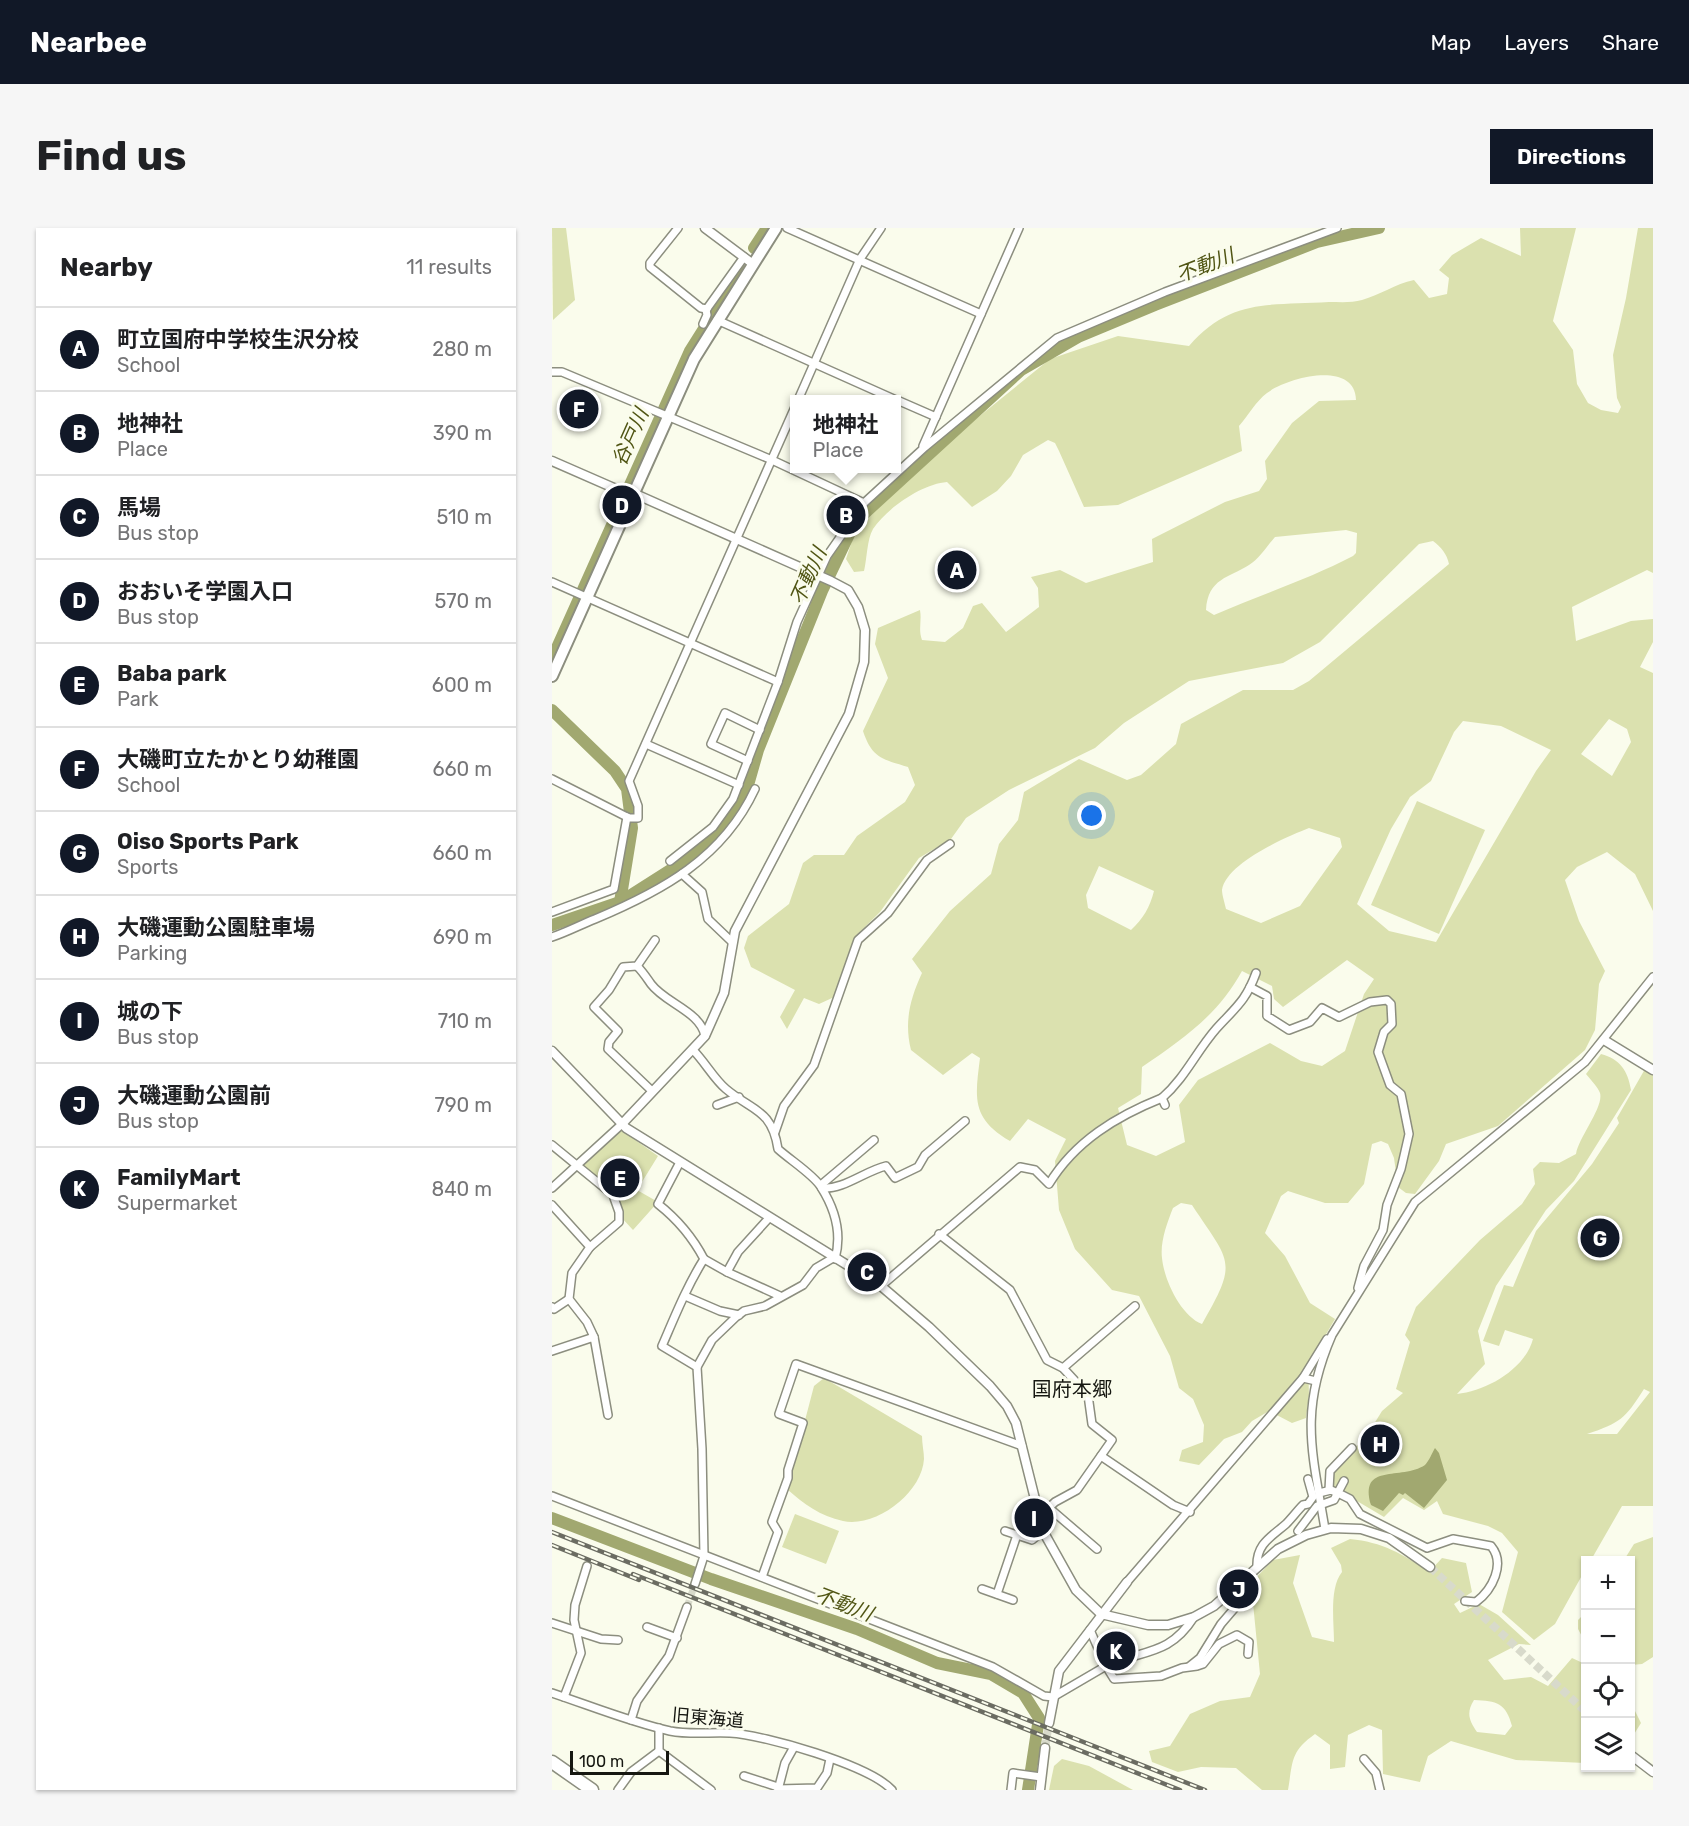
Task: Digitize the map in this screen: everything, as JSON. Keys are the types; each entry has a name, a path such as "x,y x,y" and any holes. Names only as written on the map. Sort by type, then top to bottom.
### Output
{"highway":[{"path":"552,1762 592,1790"}],"main road":[{"path":"552,676 583,596 664,414 748,261 776,228"}],"street":[{"path":"678,228 650,263 650,267 701,308 707,309"},
{"path":"703,324 708,315 707,309 748,261 705,228"},
{"path":"787,228 981,314"},
{"path":"800,395 860,259 881,228"},
{"path":"921,452 1019,228"},
{"path":"901,470 1057,338 1165,292 1337,228"},
{"path":"717,320 885,395"},
{"path":"552,372 562,372 790,468"},
{"path":"901,402 936,417"},
{"path":"552,779 628,817 638,818 638,806 629,781 790,419"},
{"path":"552,461 737,539 848,590 858,608 865,630 864,662 849,714 731,941 724,993 705,1036 622,1124 552,1188"},
{"path":"800,473 864,503"},
{"path":"670,861 713,827 739,785 778,681 797,622 819,575 838,538 864,503 898,473"},
{"path":"552,582 778,681"},
{"path":"748,761 711,744 725,713 760,730"},
{"path":"646,744 739,785"},
{"path":"552,937 628,907 682,874 723,840 738,822 755,789"},
{"path":"552,912 614,889 628,817"},
{"path":"775,1132 784,1106 814,1065 858,940 888,914 927,860 950,844"},
{"path":"682,874 702,892 708,919 731,941"},
{"path":"637,966 655,940"},
{"path":"652,1091 608,1049 609,1042 618,1031 594,1007 609,990 623,967 637,966 646,975 651,985 695,1019 704,1030 705,1036"},
{"path":"881,1286 1020,1167 1035,1170 1049,1184 1067,1159 1110,1123 1123,1114 1163,1101 1180,1082 1216,1029 1234,1013 1256,973"},
{"path":"1325,1529 1310,1434 1310,1408 1316,1381 1332,1335 1415,1202 1576,1070 1604,1040 1653,977"},
{"path":"1250,987 1267,996 1267,1016 1289,1030 1310,1022 1322,1008 1339,1017 1370,1002 1387,1000 1391,1004 1392,1024 1384,1032 1378,1052 1390,1085 1401,1094 1409,1134 1401,1169 1387,1205 1383,1230 1364,1266 1356,1296"},
{"path":"1604,1040 1653,1070"},
{"path":"693,1050 707,1063 724,1088 762,1114 775,1132 778,1149 821,1187 839,1230 840,1243 834,1259 816,1269 803,1285 765,1306 739,1315 712,1340 697,1367 702,1449 704,1556 695,1584"},
{"path":"552,1051 622,1124 834,1259 881,1286 929,1327 990,1386 1007,1406 1016,1422 1043,1531 1076,1590 1101,1614 1126,1622 1148,1625 1168,1624 1194,1617 1214,1606 1257,1567 1287,1544 1325,1529 1348,1528 1375,1533 1402,1546 1430,1567"},
{"path":"724,1088 717,1105 739,1097"},
{"path":"821,1187 835,1187 862,1173 886,1166 895,1178 918,1167 925,1155 965,1121"},
{"path":"821,1187 873,1140"},
{"path":"552,1144 613,1195 619,1212 619,1222 590,1247 572,1273 569,1299 587,1322 594,1337 608,1415"},
{"path":"680,1162 658,1204 690,1237 704,1258 727,1272 780,1296"},
{"path":"552,1205 590,1247"},
{"path":"727,1272 738,1252 769,1218"},
{"path":"939,1234 1010,1290 1047,1360 1063,1368 1088,1395 1092,1424 1113,1440 1077,1490 1048,1507 1039,1517"},
{"path":"697,1367 662,1346 685,1296 688,1284 704,1258"},
{"path":"685,1296 720,1311 739,1315"},
{"path":"552,1307 554,1309 569,1299"},
{"path":"1063,1368 1135,1306"},
{"path":"1049,1723 1059,1671 1127,1582 1190,1512 1303,1378 1326,1340 1332,1335"},
{"path":"552,1351 594,1337"},
{"path":"762,1577 778,1533 772,1522 788,1478 788,1470 803,1423 779,1414 796,1364 1022,1446"},
{"path":"1303,1378 1316,1381"},
{"path":"1329,1490 1330,1471 1352,1448"},
{"path":"1101,1456 1173,1505 1190,1512"},
{"path":"1257,1567 1257,1558 1268,1536 1288,1522 1313,1497 1308,1479"},
{"path":"1298,1531 1321,1504 1334,1500 1344,1481"},
{"path":"1319,1493 1329,1490 1350,1499 1360,1514 1427,1548 1453,1539 1491,1546 1496,1553 1494,1585 1476,1602 1465,1601"},
{"path":"552,1497 993,1667 1030,1689 1053,1697 1106,1666 1139,1653 1161,1649 1186,1630 1194,1617"},
{"path":"1048,1507 1097,1549"},
{"path":"1005,1531 1032,1540 1043,1531"},
{"path":"996,1594 1017,1535"},
{"path":"564,1697 581,1653 576,1632 575,1605 586,1566"},
{"path":"1190,1666 1200,1658 1221,1624 1251,1589 1250,1582 1246,1578"},
{"path":"982,1589 1013,1600"},
{"path":"631,1720 637,1701 669,1656 687,1607"},
{"path":"552,1623 601,1639 618,1640"},
{"path":"647,1627 677,1638"},
{"path":"1090,1630 1114,1679 1161,1676 1203,1664 1219,1644 1237,1635 1249,1642 1248,1654"},
{"name":"旧東海道","path":"552,1693 659,1728 705,1735 735,1733 794,1747 872,1775 884,1781 892,1790"},
{"path":"659,1728 659,1751"},
{"path":"778,1788 785,1763 794,1747"},
{"path":"1040,1790 1039,1777 1046,1749"},
{"path":"618,1790 631,1772 659,1751"},
{"path":"659,1751 711,1790"},
{"path":"1635,1758 1653,1772"},
{"path":"744,1776 778,1788 817,1788 826,1773 830,1759"},
{"path":"1364,1759 1376,1773 1380,1790"},
{"path":"1011,1790 1013,1773 1039,1777"}],"shaded area":[{"path":"552,228 566,228 575,300 553,320"},
{"path":"1520,228 1576,228 1553,321 1573,350 1577,384 1588,403 1601,410 1618,413 1621,407 1617,398 1613,355 1638,228 1653,228 1653,573 1647,570 1572,607 1576,641 1631,621 1653,619 1653,642 1640,667 1653,673 1653,911 1635,874 1607,852 1577,867 1565,880 1579,921 1605,971 1599,984 1595,1030 1585,1050 1498,1126 1446,1144 1439,1161 1415,1194 1406,1193 1398,1187 1394,1158 1388,1144 1381,1141 1372,1144 1364,1184 1348,1203 1325,1203 1288,1191 1281,1196 1265,1233 1285,1256 1310,1303 1335,1319 1308,1365 1309,1395 1306,1418 1292,1423 1269,1411 1252,1421 1242,1432 1224,1439 1199,1465 1179,1461 1182,1450 1203,1442 1204,1425 1193,1399 1179,1388 1170,1356 1139,1296 1112,1290 1075,1249 1059,1210 1055,1161 1066,1139 1028,1119 1010,1141 988,1124 978,1106 977,1085 980,1058 972,1053 943,1075 911,1050 908,1030 909,1011 922,973 912,959 950,911 991,874 999,844 1018,820 1024,792 1079,759 1127,780 1141,775 1176,744 1181,724 1243,690 1293,690 1309,681 1449,564 1448,560 1433,541 1419,544 1320,642 1283,663 1189,681 1124,723 1095,748 1009,790 966,818 951,839 919,858 880,912 855,937 843,993 819,1004 804,998 787,1029 780,1017 795,990 751,967 744,948 748,936 789,904 803,863 814,855 844,855 857,836 905,802 915,785 908,767 891,762 874,752 863,731 888,678 875,644 878,628 920,610 922,640 945,642 963,628 973,606 982,603 1006,632 1039,607 1038,588 1031,577 1060,570 1086,583 1153,562 1152,539 1225,502 1259,491 1267,479 1265,461 1292,423 1319,401 1356,400 1353,388 1345,380 1333,376 1304,378 1277,387 1259,400 1239,426 1242,451 1118,505 1084,507 1055,443 1048,440 1023,455 1011,476 997,491 972,507 947,482 916,492 896,505 873,529 864,571 854,572 846,559 855,532 879,502 950,440 1050,359 1118,336 1189,346 1205,330 1221,319 1253,307 1358,301 1414,280 1429,298 1447,294 1449,278 1439,270 1452,255 1481,238 1521,256","holes":["1346,530 1357,533 1356,553 1319,572 1214,615 1206,610 1208,599 1215,585 1253,562 1275,537","1609,719 1627,729 1631,742 1612,776 1581,754","1463,721 1501,726 1551,750 1536,771 1436,942 1389,931 1357,904 1391,829 1410,797 1431,781 1454,732","1309,828 1340,838 1342,847 1300,906 1261,923 1226,909 1222,890 1234,870 1258,852","1099,866 1154,891 1146,912 1131,930 1088,908 1086,895","1347,960 1374,979 1364,994 1345,1051 1322,1066 1301,1061 1270,1043 1198,1080 1179,1105 1185,1142 1156,1156 1127,1145 1118,1108 1141,1094 1142,1067 1185,1036 1211,1013 1242,971 1272,986 1274,999 1283,1007","1181,1203 1192,1205 1222,1251 1225,1274 1214,1303 1202,1324 1187,1313 1170,1286 1163,1267 1164,1233 1173,1208"]},
{"path":"1417,801 1485,830 1439,934 1371,905"},
{"path":"1601,1054 1613,1059 1622,1067 1628,1077 1631,1090 1574,1181 1546,1210 1496,1286 1478,1331 1485,1364 1457,1394 1480,1388 1503,1377 1522,1360 1529,1350 1533,1339 1505,1330 1499,1346 1483,1341 1504,1285 1513,1287 1536,1231 1592,1164 1619,1123 1617,1118 1645,1069 1653,1074 1653,1506 1622,1506 1593,1556 1581,1556 1581,1577 1555,1624 1534,1640 1502,1612 1518,1552 1502,1533 1488,1526 1443,1514 1437,1501 1424,1510 1403,1498 1384,1517 1330,1485 1332,1470 1366,1437 1382,1411 1403,1393 1396,1389 1410,1342 1405,1335 1416,1307 1480,1240 1522,1204 1535,1184 1533,1169 1540,1162 1559,1163 1576,1154 1598,1106 1600,1093 1586,1074","holes":["1644,1389 1650,1392 1617,1434 1587,1434 1615,1423 1632,1407"]},
{"path":"621,1130 658,1156 637,1190 658,1202 633,1230 621,1217 621,1204 583,1166"},
{"path":"824,1378 922,1436 924,1459 915,1484 895,1505 869,1519 856,1522 827,1516 806,1504 787,1489 814,1386"},
{"path":"1435,1448 1439,1453 1447,1480 1424,1508 1405,1493 1403,1495 1399,1493 1383,1511 1371,1505 1369,1492 1371,1483 1376,1478 1415,1470 1425,1465"},
{"path":"795,1514 839,1531 826,1564 782,1547"},
{"path":"1653,1537 1653,1657 1642,1664 1635,1665 1635,1556 1626,1556 1634,1544"},
{"path":"1350,1539 1382,1546 1401,1554 1429,1572 1442,1558 1466,1563 1472,1592 1454,1604 1460,1613 1479,1604 1498,1615 1531,1645 1519,1644 1488,1660 1504,1680 1531,1677 1548,1686 1572,1658 1581,1662 1581,1763 1516,1760 1451,1741 1428,1756 1420,1782 1383,1774 1382,1730 1369,1725 1348,1735 1345,1767 1330,1769 1330,1745 1315,1734 1307,1740 1294,1758 1288,1790 1262,1790 1236,1768 1201,1767 1178,1772 1152,1762 1149,1751 1170,1746 1190,1714 1220,1701 1250,1697 1260,1674 1251,1583 1273,1560 1300,1555 1293,1583 1312,1637 1334,1642 1334,1596 1335,1587 1342,1572 1341,1565 1331,1548","holes":["1474,1700 1495,1703 1507,1712 1512,1726 1505,1735 1477,1732 1469,1713"]},
{"path":"1581,1617 1581,1635 1578,1629 1578,1620"},
{"path":"1635,1711 1641,1723 1635,1733"},
{"path":"1062,1759 1089,1766 1133,1790 1049,1790 1054,1766"}],"waterway":[{"name":"谷戸川","path":"754,248 767,228"},
{"name":"不動川","path":"552,925 620,902 686,860 717,835 746,792 758,750 822,591 855,522 1021,370 1078,337 1155,305 1317,242 1379,228"},
{"name":"谷戸川","path":"552,659 690,351 741,270"},
{"name":"谷戸川","path":"552,710 615,771 627,789 632,828 620,902"},
{"name":"不動川","path":"552,1518 711,1579 857,1629 937,1663 991,1674 1023,1693 1039,1718 1028,1790"}],"tunnel":[{"path":"1430,1567 1581,1707"},
{"path":"687,1607 695,1584"},
{"path":"1045,1748 1049,1723"}],"railway":[{"path":"552,1532 1205,1790"},
{"path":"552,1545 639,1580"},
{"path":"633,1574 1180,1790"}],"place":[{"name":"大磯町立たかとり幼稚園","path":"579,409"},
{"name":"おおいそ学園入口","path":"622,505"},
{"name":"地神社","path":"846,515"},
{"name":"町立国府中学校生沢分校","path":"957,570"},
{"name":"Baba park","path":"620,1178"},
{"name":"Oiso Sports Park","path":"1600,1238"},
{"name":"馬場","path":"867,1272"},
{"name":"大磯運動公園駐車場","path":"1380,1444"},
{"name":"城の下","path":"1034,1518"},
{"name":"大磯運動公園前","path":"1239,1589"},
{"name":"FamilyMart","path":"1116,1651"}],"district":[{"name":"国府本郷","path":"1072,1389"}]}
